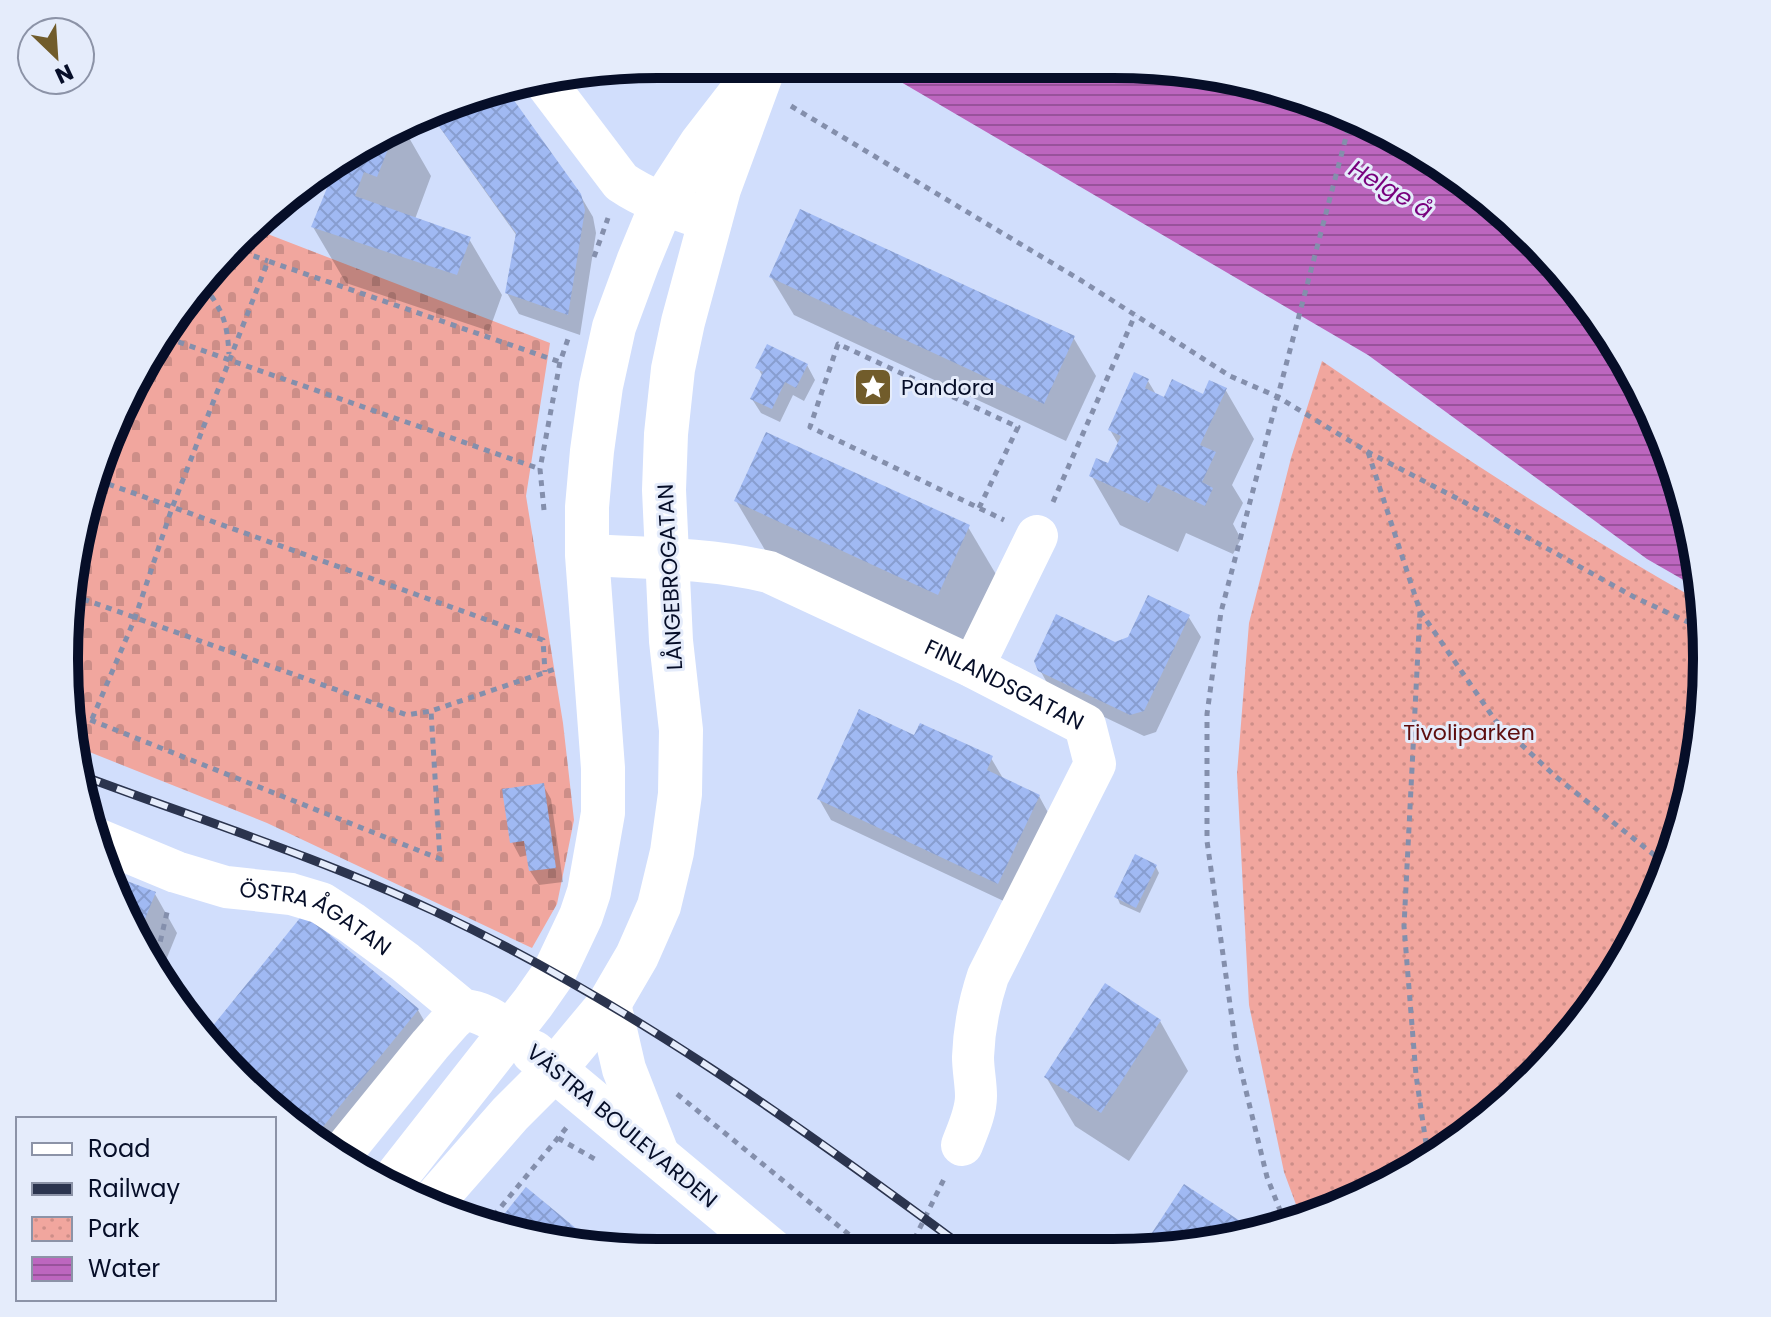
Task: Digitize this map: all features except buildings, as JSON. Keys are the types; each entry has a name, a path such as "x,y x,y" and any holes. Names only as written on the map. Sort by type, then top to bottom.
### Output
{"main road":[{"path":"397,1176 554,973 589,892 603,813 603,768 587,555 587,507 601,386 614,327 662,204 701,144 757,78"},
{"name":"LÅNGEBROGATAN","path":"438,1196 510,1114 554,1070 609,1004 637,956 659,906 672,852 680,794 681,730 666,559 666,434 673,369 719,189 759,78"},
{"path":"609,1004 624,1069 658,1157"},
{"name":"VÄSTRA BOULEVARDEN","path":"510,1032 757,1239"}],"street":[{"path":"550,88 621,182 662,204 711,221"},
{"path":"973,667 1037,536"},
{"name":"FINLANDSGATAN","path":"587,555 719,563 769,572 973,667 1085,725 1095,764 988,976 979,1002 973,1060 976,1098 972,1121 962,1145"},
{"name":"ÖSTRA ÅGATAN","path":"109,844 176,872 226,887 291,894 321,903 405,962 463,1010 475,1010 510,1032"},
{"path":"347,1148 430,1045 463,1010"}],"path":[{"path":"765,78 787,103 1020,243 1230,376 1278,397 1368,452 1634,597 1692,624"},
{"path":"1281,1213 1267,1177 1237,1054 1207,841 1207,714 1221,612 1348,128"},
{"path":"244,253 560,362"},
{"path":"92,719 135,618 172,508 268,261"},
{"path":"209,292 225,320 229,359"},
{"path":"979,508 1018,427 838,344 810,427 1037,536 1135,315"},
{"path":"173,340 540,469"},
{"path":"1368,452 1420,611 1495,720 1555,776 1657,858"},
{"path":"106,483 543,640 545,673"},
{"path":"81,598 407,715 431,711 566,665"},
{"path":"1420,611 1404,926 1416,1075 1426,1146"},
{"path":"81,715 440,859 431,711"},
{"path":"157,950 176,872"},
{"path":"670,1089 854,1239"},
{"path":"915,1239 962,1145"}],"green space":[{"path":"264,233 550,343 526,496 563,723 574,820 557,904 532,948 267,823 86,750 78,658 79,621 89,545 122,436 176,336 222,276"},
{"name":"Tivoliparken","path":"1322,361 1510,486 1689,595 1693,658 1692,696 1682,772 1662,845 1649,881 1615,949 1573,1012 1523,1069 1466,1119 1403,1161 1335,1195 1297,1208 1284,1172 1249,1005 1237,774 1249,623 1291,458"}],"water":[{"name":"Helge å","path":"894,78 1150,79 1226,89 1335,122 1435,176 1466,198 1523,248 1573,305 1615,368 1649,436 1662,472 1682,545 1688,582 1647,559 1368,355"}],"railway":[{"path":"91,779 348,874 505,946 574,984 709,1067 952,1239"}],"place":[{"name":"Pandora","path":"873,387"}]}
